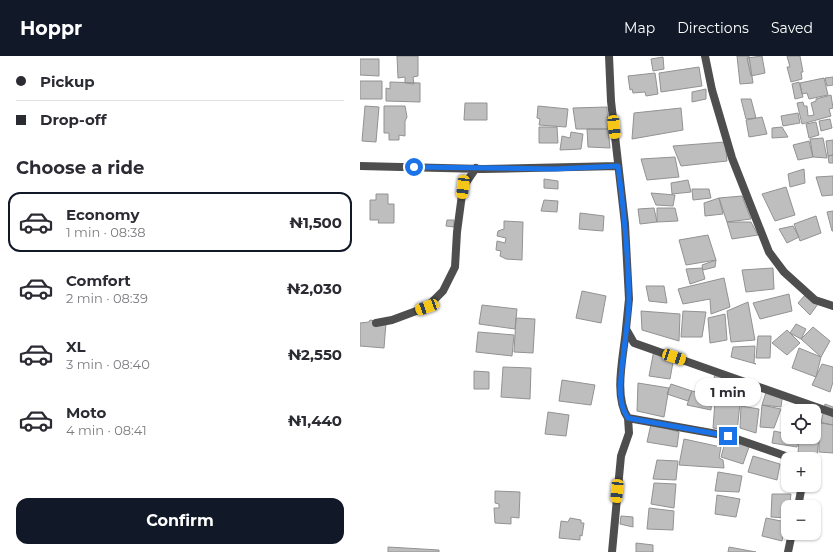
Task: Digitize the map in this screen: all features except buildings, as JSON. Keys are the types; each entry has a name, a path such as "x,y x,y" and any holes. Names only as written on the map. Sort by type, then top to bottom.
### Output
{"street":[{"path":"609,56 611,101 625,224 629,299 620,397 624,412 628,418 629,433 621,456 612,552"},
{"path":"705,56 712,90 732,158 769,252 784,272 815,300 833,306"},
{"path":"360,166 555,169 618,166"},
{"path":"376,323 392,320 427,307 443,291 455,267 463,187 476,168"},
{"path":"626,329 634,343 833,413"},
{"path":"628,418 728,436 781,454"},
{"path":"788,552 791,540"}],"route":[{"path":"414,167 555,169 618,166 625,224 629,299 620,397 624,412 628,418 728,436"}]}
